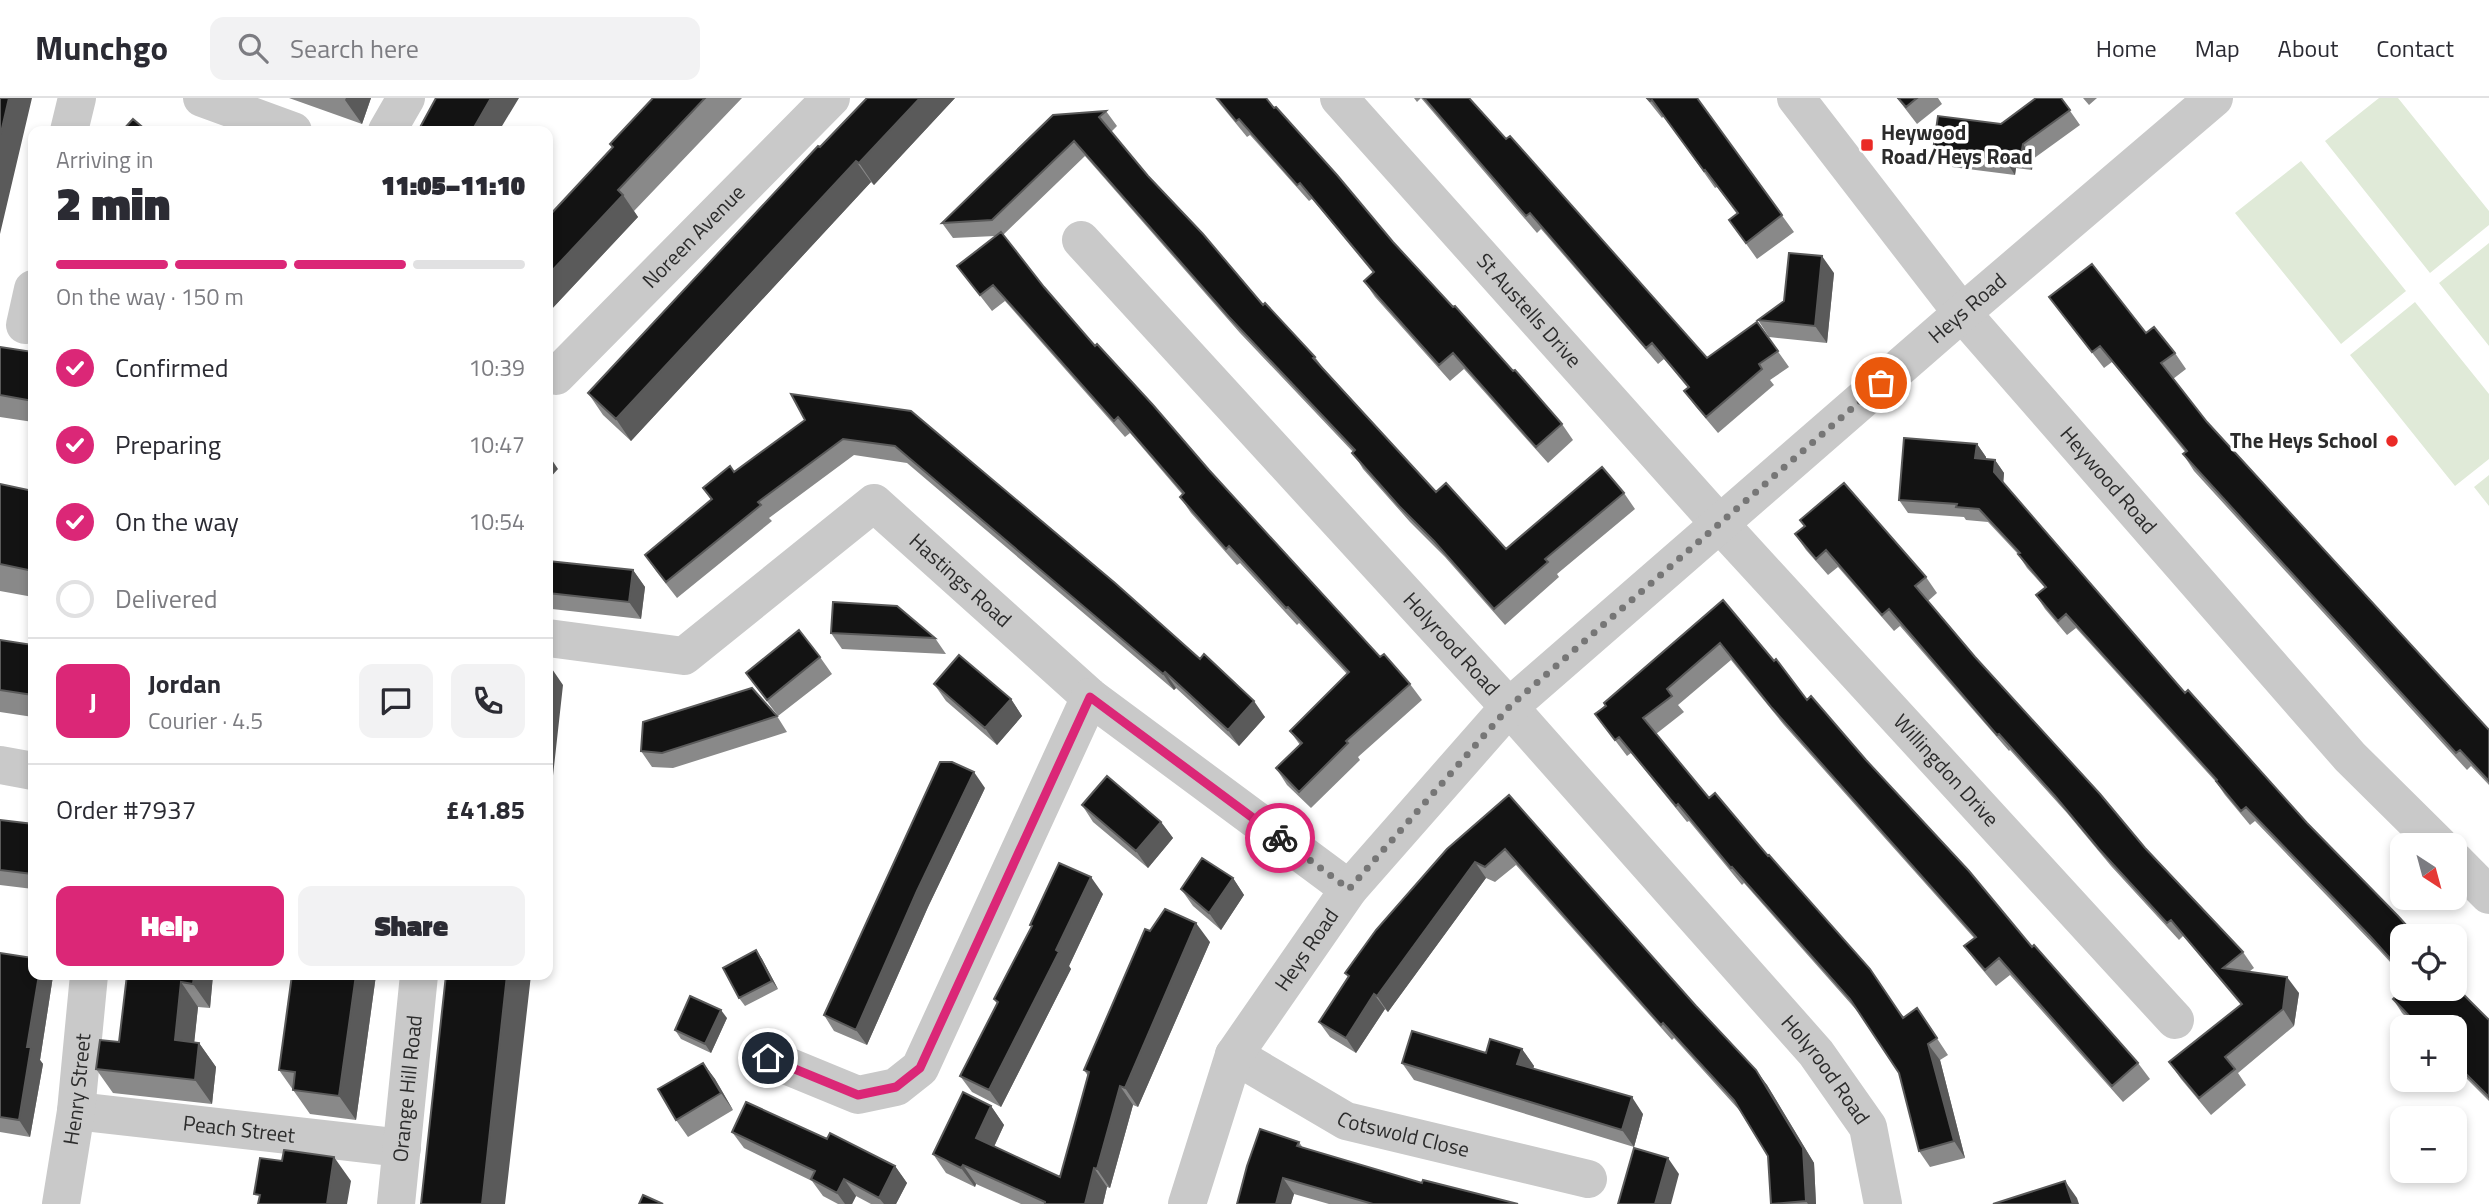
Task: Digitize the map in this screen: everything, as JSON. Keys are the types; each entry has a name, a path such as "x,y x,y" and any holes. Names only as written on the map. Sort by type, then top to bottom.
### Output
{"street":[{"path":"70,126 77,98"},
{"path":"202,98 279,126"},
{"path":"390,126 405,98"},
{"name":"Noreen Avenue","path":"556,376 831,98"},
{"name":"St Austells Drive","path":"1339,98 1719,523"},
{"name":"Heywood Road","path":"1796,98 1962,313 2350,757 2427,833"},
{"name":"Heys Road","path":"1187,1204 1234,1055 1349,889 1510,706 2214,98"},
{"name":"Holyrood Road","path":"1081,240 1510,706 1815,1053 1868,1127 1883,1204"},
{"name":"Hastings Road","path":"553,639 684,656 874,503 1090,697 1349,889"},
{"name":"Willingdon Drive","path":"1719,523 2175,1020"},
{"path":"768,1058 858,1095 896,1087 920,1068 1090,697"},
{"path":"0,765 28,770"},
{"path":"2468,875 2489,895"},
{"name":"Henry Street","path":"61,1204 76,1111 89,980"},
{"name":"Orange Hill Road","path":"396,1204 419,980"},
{"name":"Cotswold Close","path":"1234,1055 1346,1121 1588,1179"},
{"name":"Peach Street","path":"76,1111 402,1148"}],"green space":[{"path":"2379,98 2398,98 2489,211 2489,225 2430,273 2325,141"},
{"path":"2301,161 2406,291 2341,344 2235,213"},
{"path":"2489,243 2489,346 2439,283"},
{"path":"2415,302 2489,394 2489,459 2455,486 2350,355"},
{"path":"2489,475 2489,506 2474,487"}],"building":[{"path":"0,98 9,98 0,137"},
{"path":"436,98 491,98 475,126 421,126"},
{"path":"653,98 705,98 618,190 623,195 553,270 553,212 613,147 610,144"},
{"path":"867,98 920,98 859,163 856,161 616,419 588,393 818,146 820,147"},
{"path":"1217,98 1266,98 1276,107 1393,242 1513,371 1515,370 1562,424 1536,447 1453,353 1439,365 1364,281 1374,272 1300,183 1297,185"},
{"path":"1424,98 1469,98 1506,139 1510,136 1707,358 1757,322 1778,351 1759,364 1762,369 1706,417 1684,391 1689,387 1652,343 1646,348 1530,213 1526,216"},
{"path":"1647,98 1697,98 1782,215 1746,243 1729,220 1738,213 1652,100"},
{"path":"1898,98 1917,98 1906,107"},
{"path":"2036,98 2061,98 2070,110 2023,144 2021,155 2005,153 2005,160 1933,151 1938,116 2001,124"},
{"path":"1106,111 1099,117 1263,305 1265,303 1315,357 1313,358 1436,492 1446,483 1506,549 1602,467 1624,493 1545,559 1548,562 1494,609 1352,453 1355,450 1229,317 1074,141 992,220 942,223 1053,115"},
{"path":"133,119 141,126 127,126"},
{"path":"1001,232 1095,346 1097,344 1153,405 1380,657 1384,654 1410,684 1346,741 1348,743 1299,792 1276,768 1302,743 1290,731 1349,672 1229,546 1226,549 1180,497 1184,493 1118,417 1114,421 993,285 980,295 957,266"},
{"path":"1789,253 1822,256 1815,326 1758,320 1784,301"},
{"path":"2092,264 2146,333 2154,327 2175,353 2161,363 2207,422 2489,730 2489,781 2460,750 2456,753 2183,454 2187,451 2100,346 2092,352 2049,297"},
{"path":"0,347 28,351 28,400 0,395"},
{"path":"791,394 911,411 1115,583 1200,659 1204,654 1254,701 1228,730 1165,672 1163,674 895,446 843,439 758,502 761,505 666,582 645,555 712,499 703,488 730,466 734,472 805,420"},
{"path":"1904,438 1977,444 1975,458 1995,460 1994,472 2185,693 2188,690 2307,823 2405,924 2390,924 2390,958 2246,807 2241,811 2217,780 2066,614 2058,621 2036,595 2046,587 2018,554 2020,553 1979,509 1956,507 1957,504 1899,500"},
{"path":"1844,483 1926,577 1915,586 1975,657 2100,794 2145,848 2243,952 2223,968 2287,977 2283,1009 2225,1057 2235,1069 2199,1098 2169,1062 2242,1004 2171,920 2167,923 1999,734 1997,735 1889,609 1882,615 1826,550 1816,559 1795,534 1805,526 1800,520"},
{"path":"0,484 28,490 28,570 0,564"},
{"path":"553,562 633,570 629,602 553,594"},
{"path":"1723,600 1774,661 1776,659 1807,700 1811,696 2138,1063 2112,1086 1999,958 1985,970 1964,946 1976,937 1772,708 1720,643 1667,689 1672,696 1643,718 1709,798 1715,793 1870,969 1903,1018 1917,1008 1937,1038 1928,1044 1954,1141 1919,1151 1899,1073 1850,999 1731,868 1678,804 1676,806 1619,737 1615,740 1595,714 1606,706 1604,703"},
{"path":"833,602 897,606 935,638 831,633"},
{"path":"799,630 820,657 767,700 746,673"},
{"path":"0,640 28,644 28,694 0,690"},
{"path":"959,655 1011,699 985,728 934,684"},
{"path":"752,688 777,716 662,753 641,751 643,722"},
{"path":"940,762 952,762 974,772 917,891 856,1030 824,1015"},
{"path":"1107,776 1161,822 1136,851 1082,805"},
{"path":"1509,795 1756,1070 1803,1148 1806,1201 1771,1204 1768,1156 1734,1100 1663,1023 1661,1025 1505,849 1485,867 1475,862 1377,996 1374,994 1346,1038 1319,1022 1349,976 1345,973 1376,930 1447,849"},
{"path":"0,820 28,823 28,873 0,870"},
{"path":"1202,858 1233,878 1209,913 1181,889"},
{"path":"1059,863 1091,877 1056,950 1059,952 989,1090 960,1076 998,1002 994,999 1032,926 1030,925"},
{"path":"1165,909 1196,923 1125,1088 1120,1086 1085,1204 1045,1204 963,1165 961,1168 933,1154 963,1092 991,1106 976,1138 1060,1177 1089,1072 1084,1070 1145,929 1150,931"},
{"path":"756,950 772,981 739,998 723,968"},
{"path":"0,953 28,957 28,980 38,980 19,1120 0,1117"},
{"path":"126,980 193,980 193,984 181,982 175,1040 199,1043 195,1080 96,1069 100,1040 119,1042"},
{"path":"291,980 355,980 339,1096 293,1090 295,1072 279,1070"},
{"path":"445,980 506,980 482,1204 421,1204"},
{"path":"690,996 721,1010 705,1044 675,1030"},
{"path":"2467,998 2489,1020 2489,1097 2467,1075 2467,1015 2408,1015 2395,1001 2467,1001"},
{"path":"1412,1031 1486,1053 1490,1039 1522,1049 1517,1064 1632,1097 1622,1130 1402,1063"},
{"path":"703,1063 721,1093 676,1120 658,1089"},
{"path":"746,1102 827,1139 830,1133 895,1166 879,1198 844,1179 837,1193 811,1179 815,1171 732,1132"},
{"path":"1260,1129 1299,1142 1297,1146 1422,1183 1423,1180 1518,1204 1373,1204 1283,1178 1276,1204 1237,1204"},
{"path":"1634,1148 1668,1158 1655,1204 1618,1204"},
{"path":"284,1150 334,1157 327,1204 258,1204 260,1195 254,1194 260,1158 282,1161"},
{"path":"2065,1181 2073,1204 1993,1204"},
{"path":"643,1195 663,1204 639,1204"}],"way so far":[{"path":"1280,838 1349,889 1510,706 1881,383"}],"place":[{"name":"Heywood Road/Heys Road","path":"1867,145"},
{"name":"The Heys School","path":"2392,441"}],"route":[{"path":"768,1058 858,1095 896,1087 920,1068 1090,697 1280,838"}]}
